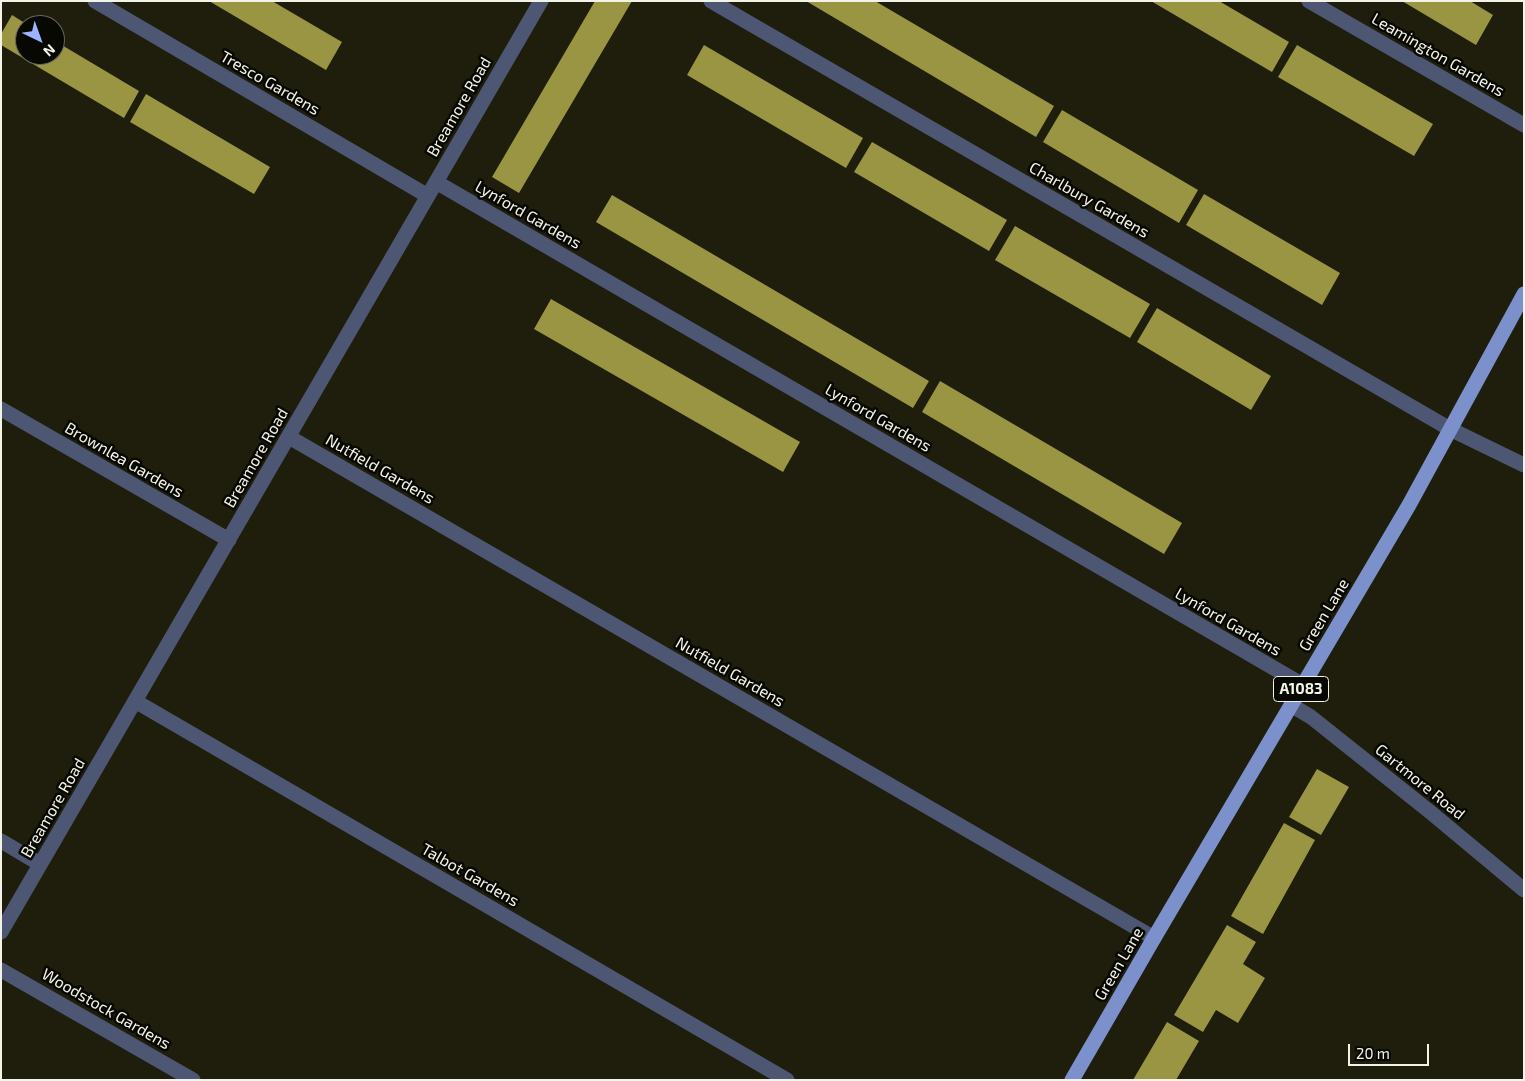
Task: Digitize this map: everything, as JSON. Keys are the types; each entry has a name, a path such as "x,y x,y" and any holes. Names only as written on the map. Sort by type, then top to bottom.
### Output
{"main road":[{"name":"Green Lane","path":"1072,1080 1409,505 1524,294"}],"street":[{"name":"Tresco Gardens","path":"95,1 428,196"},
{"name":"Breamore Road","path":"1,932 541,1"},
{"name":"Charlbury Gardens","path":"712,1 1450,429 1524,465"},
{"name":"Leamington Gardens","path":"1309,1 1524,125"},
{"name":"Lynford Gardens","path":"436,182 1303,685"},
{"name":"Brownlea Gardens","path":"1,409 229,540"},
{"name":"Nutfield Gardens","path":"289,436 1154,938"},
{"name":"Talbot Gardens","path":"135,701 787,1080"},
{"name":"Gartmore Road","path":"1291,705 1333,734 1524,890"},
{"path":"1,841 40,864"},
{"name":"Woodstock Gardens","path":"1,970 193,1080"}],"building":[{"path":"209,1 272,1 342,42 326,70"},
{"path":"595,1 632,1 519,193 492,177"},
{"path":"806,1 875,1 1054,106 1036,137"},
{"path":"1151,1 1219,1 1289,42 1272,72"},
{"path":"1402,1 1470,1 1493,15 1476,45"},
{"path":"12,15 15,17 15,53 1,45 1,34"},
{"path":"704,45 863,138 846,168 687,75"},
{"path":"1297,45 1433,124 1414,156 1278,77"},
{"path":"65,47 139,91 124,118 35,65 65,65"},
{"path":"146,94 270,167 254,194 130,122"},
{"path":"1062,110 1198,190 1179,223 1043,142"},
{"path":"872,142 1007,220 989,251 854,172"},
{"path":"1204,194 1340,273 1322,305 1186,225"},
{"path":"612,195 929,381 913,408 596,222"},
{"path":"1015,226 1150,304 1130,338 995,260"},
{"path":"551,299 800,442 783,472 534,329"},
{"path":"1157,308 1271,376 1251,410 1137,342"},
{"path":"940,381 1182,523 1164,554 922,412"},
{"path":"1317,769 1349,787 1321,835 1289,817"},
{"path":"1284,823 1315,840 1263,934 1231,916"},
{"path":"1227,925 1256,942 1243,964 1265,978 1238,1023 1216,1010 1203,1032 1174,1015"},
{"path":"1167,1022 1199,1041 1176,1080 1133,1080"}]}
